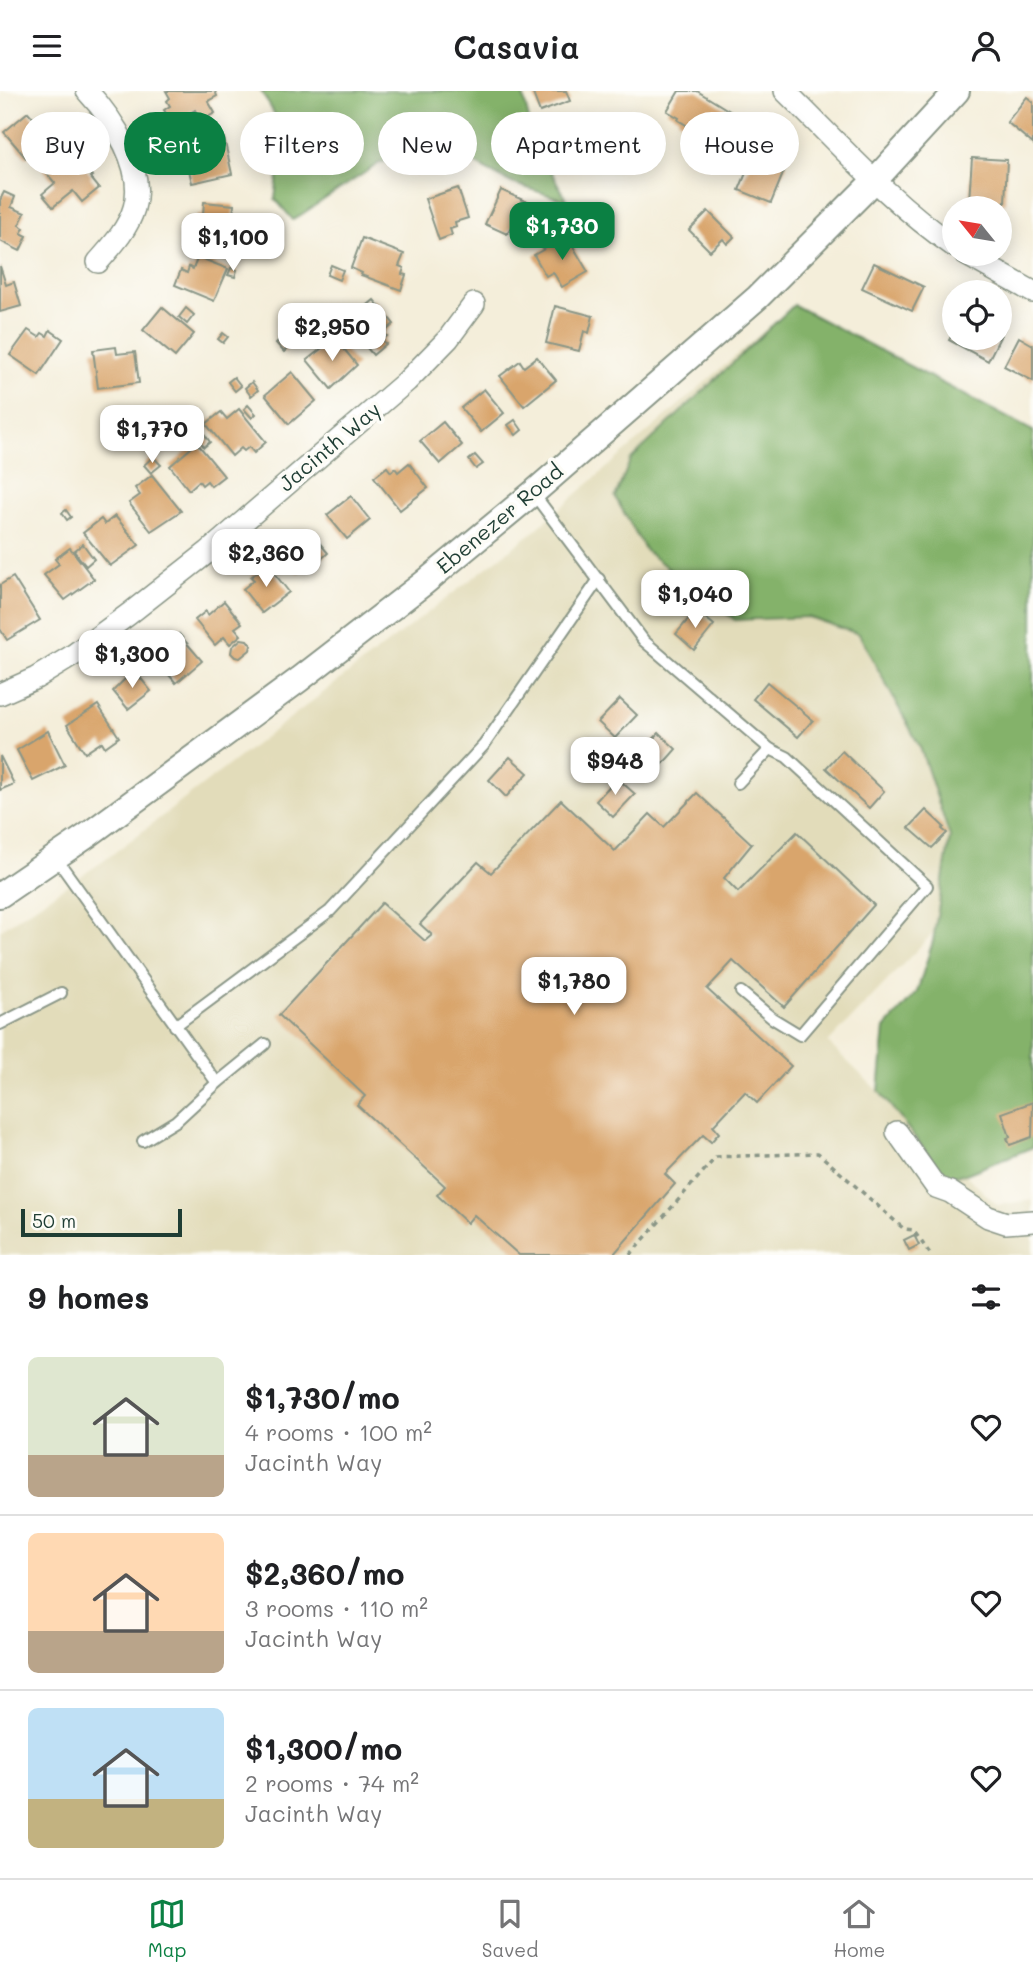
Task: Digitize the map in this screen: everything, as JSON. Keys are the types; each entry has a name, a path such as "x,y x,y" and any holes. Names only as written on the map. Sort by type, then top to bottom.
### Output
{"street":[{"path":"87,91 112,124 135,174 136,196 131,216 121,234 98,262"},
{"path":"785,91 875,180 942,238"},
{"name":"Ebenezer Road","path":"0,895 57,858 311,671 533,493 758,297 875,180 957,91"},
{"path":"986,266 1033,292"},
{"name":"Jacinth Way","path":"0,694 36,678 72,656 208,552 408,381 448,339 474,304"},
{"path":"897,1132 936,1187 950,1192 988,1217 1006,1223 1033,1221"}],"lane":[{"path":"533,493 644,641 770,749 787,757 927,887 800,1035 772,1018 741,992"},
{"path":"175,1025 330,911 484,745 599,579"},
{"path":"738,783 770,749"},
{"path":"57,858 217,1083"},
{"path":"0,1024 61,993"},
{"path":"143,1141 176,1121 265,1044"}],"path":[{"path":"631,1255 716,1157 818,1153 904,1229 913,1230 930,1255"}],"shaded area":[{"path":"794,305 1033,431 1033,828 828,1043 997,1205 1033,1200 1033,1255 0,1255 0,930 105,860 533,532"}],"green space":[{"path":"261,91 522,91 527,112 491,112 491,172 477,165 477,112 378,112 378,164 364,173 364,112 273,112"},
{"path":"278,175 361,175 293,220 275,199"},
{"path":"497,175 553,175 567,201 512,183"},
{"path":"794,305 1033,431 1033,1147 966,1174 945,1176 879,1091 885,1028 917,992 933,941 950,837 920,747 859,634 808,617 735,620 646,551 615,497 631,459"}],"building":[{"path":"166,91 215,91 217,96 208,101 214,112 165,112 164,110 170,106 167,101 170,98"},
{"path":"532,91 566,91 570,101 540,112"},
{"path":"679,91 697,91 731,112 680,112 680,121 667,111"},
{"path":"1027,97 1033,102 1033,144 1007,122"},
{"path":"21,118 21,152 4,132"},
{"path":"226,147 232,174 192,183 190,175 226,175"},
{"path":"972,158 1007,160 1005,196 969,196"},
{"path":"48,175 91,175 99,188 82,202 73,191 53,207 42,194 55,183"},
{"path":"745,175 782,175 771,203 739,190"},
{"path":"458,188 468,218 455,222 456,227 450,229 452,235 439,240 425,199"},
{"path":"501,190 538,207 525,235 511,228 507,234 485,224"},
{"path":"4,192 15,197 11,207 25,213 19,225 24,228 21,233 27,236 20,251 0,241 0,200"},
{"path":"204,202 234,205 231,240 189,236 190,221 197,222 198,215 203,215"},
{"path":"708,211 734,237 727,244 723,239 710,251 689,230"},
{"path":"567,236 588,272 562,287 553,272 546,276 534,255"},
{"path":"362,238 404,254 399,266 404,268 402,274 406,275 401,290 361,275 362,273 351,268"},
{"path":"198,257 228,269 214,301 175,285 181,270 187,273 189,267 193,269"},
{"path":"874,263 924,287 912,311 862,288"},
{"path":"331,265 343,270 339,280 327,275"},
{"path":"0,266 6,285 14,282 21,306 0,312"},
{"path":"231,268 237,270 235,277 228,275"},
{"path":"374,300 394,324 383,333 387,336 382,340 386,344 373,355 346,323"},
{"path":"555,306 593,316 589,333 584,331 579,351 546,343"},
{"path":"162,307 194,334 175,357 143,330"},
{"path":"186,308 194,315 187,324 179,317"},
{"path":"28,330 39,337 42,333 47,336 50,330 63,339 39,375 10,355"},
{"path":"223,333 228,337 223,343 218,339"},
{"path":"285,334 293,343 284,352 276,343"},
{"path":"1019,337 1033,345 1033,381 1004,366"},
{"path":"335,338 357,365 331,389 307,360"},
{"path":"116,347 117,354 135,352 139,383 98,388 93,350"},
{"path":"968,350 994,350 988,361"},
{"path":"537,357 556,380 524,406 500,376 520,361 524,367"},
{"path":"292,372 316,401 289,424 265,395"},
{"path":"234,377 241,386 235,391 228,382"},
{"path":"252,382 258,390 251,396 245,388"},
{"path":"484,389 504,413 481,432 461,408"},
{"path":"248,405 256,414 252,418 244,409"},
{"path":"239,409 266,442 254,453 249,447 244,451 241,448 232,456 206,424 221,412 227,419"},
{"path":"515,420 522,430 516,435 508,425"},
{"path":"443,422 462,445 440,464 420,441"},
{"path":"203,432 210,442 204,447 197,437"},
{"path":"197,443 224,476 211,486 207,481 202,485 199,481 189,490 170,466"},
{"path":"475,455 483,464 476,469 469,460"},
{"path":"153,457 161,465 151,473 144,465"},
{"path":"409,463 428,488 400,510 374,477 387,467 391,472 395,468 398,472"},
{"path":"152,475 181,511 151,531 129,503 140,495 135,488"},
{"path":"351,496 370,520 347,539 327,515"},
{"path":"66,510 71,517 67,520 62,513"},
{"path":"115,516 139,545 110,566 83,533 101,519 105,524"},
{"path":"310,532 328,553 310,569 307,565 298,573 281,553"},
{"path":"83,544 94,559 86,566 74,551"},
{"path":"70,548 94,579 65,600 44,575 59,564 55,559"},
{"path":"267,564 289,592 262,613 243,589 254,580 251,577"},
{"path":"13,577 40,620 7,640 0,629 0,585"},
{"path":"224,601 242,623 235,628 241,635 230,644 224,637 215,645 195,620 206,611 208,615"},
{"path":"696,610 714,625 694,650 676,634"},
{"path":"179,634 202,661 176,683 156,660 167,650 164,646"},
{"path":"241,639 247,640 251,645 250,650 240,658 231,653 232,647"},
{"path":"134,670 151,691 128,709 113,691"},
{"path":"767,682 813,720 798,737 753,699"},
{"path":"620,699 637,715 615,738 598,722"},
{"path":"98,705 119,737 105,747 102,742 85,753 67,725"},
{"path":"48,731 65,765 33,781 17,750"},
{"path":"659,733 676,749 655,773 637,757"},
{"path":"842,751 884,791 869,808 826,768"},
{"path":"0,756 14,784 0,790"},
{"path":"510,757 528,773 506,797 489,780"},
{"path":"617,778 635,794 613,817 596,801"},
{"path":"697,793 752,844 724,878 738,892 797,832 874,905 784,1007 733,961 707,989 791,1066 757,1103 745,1092 713,1126 719,1133 711,1142 703,1135 665,1174 675,1184 613,1255 519,1255 474,1215 467,1223 437,1195 445,1186 357,1105 365,1096 279,1015 382,903 425,941 432,935 420,924 478,862 491,873 561,800 615,851 650,814 664,827"},
{"path":"926,810 947,833 932,848 909,828"},
{"path":"1033,1102 1032,1137 1010,1145 1002,1113"},
{"path":"914,1235 919,1245 909,1250 904,1240"}]}
